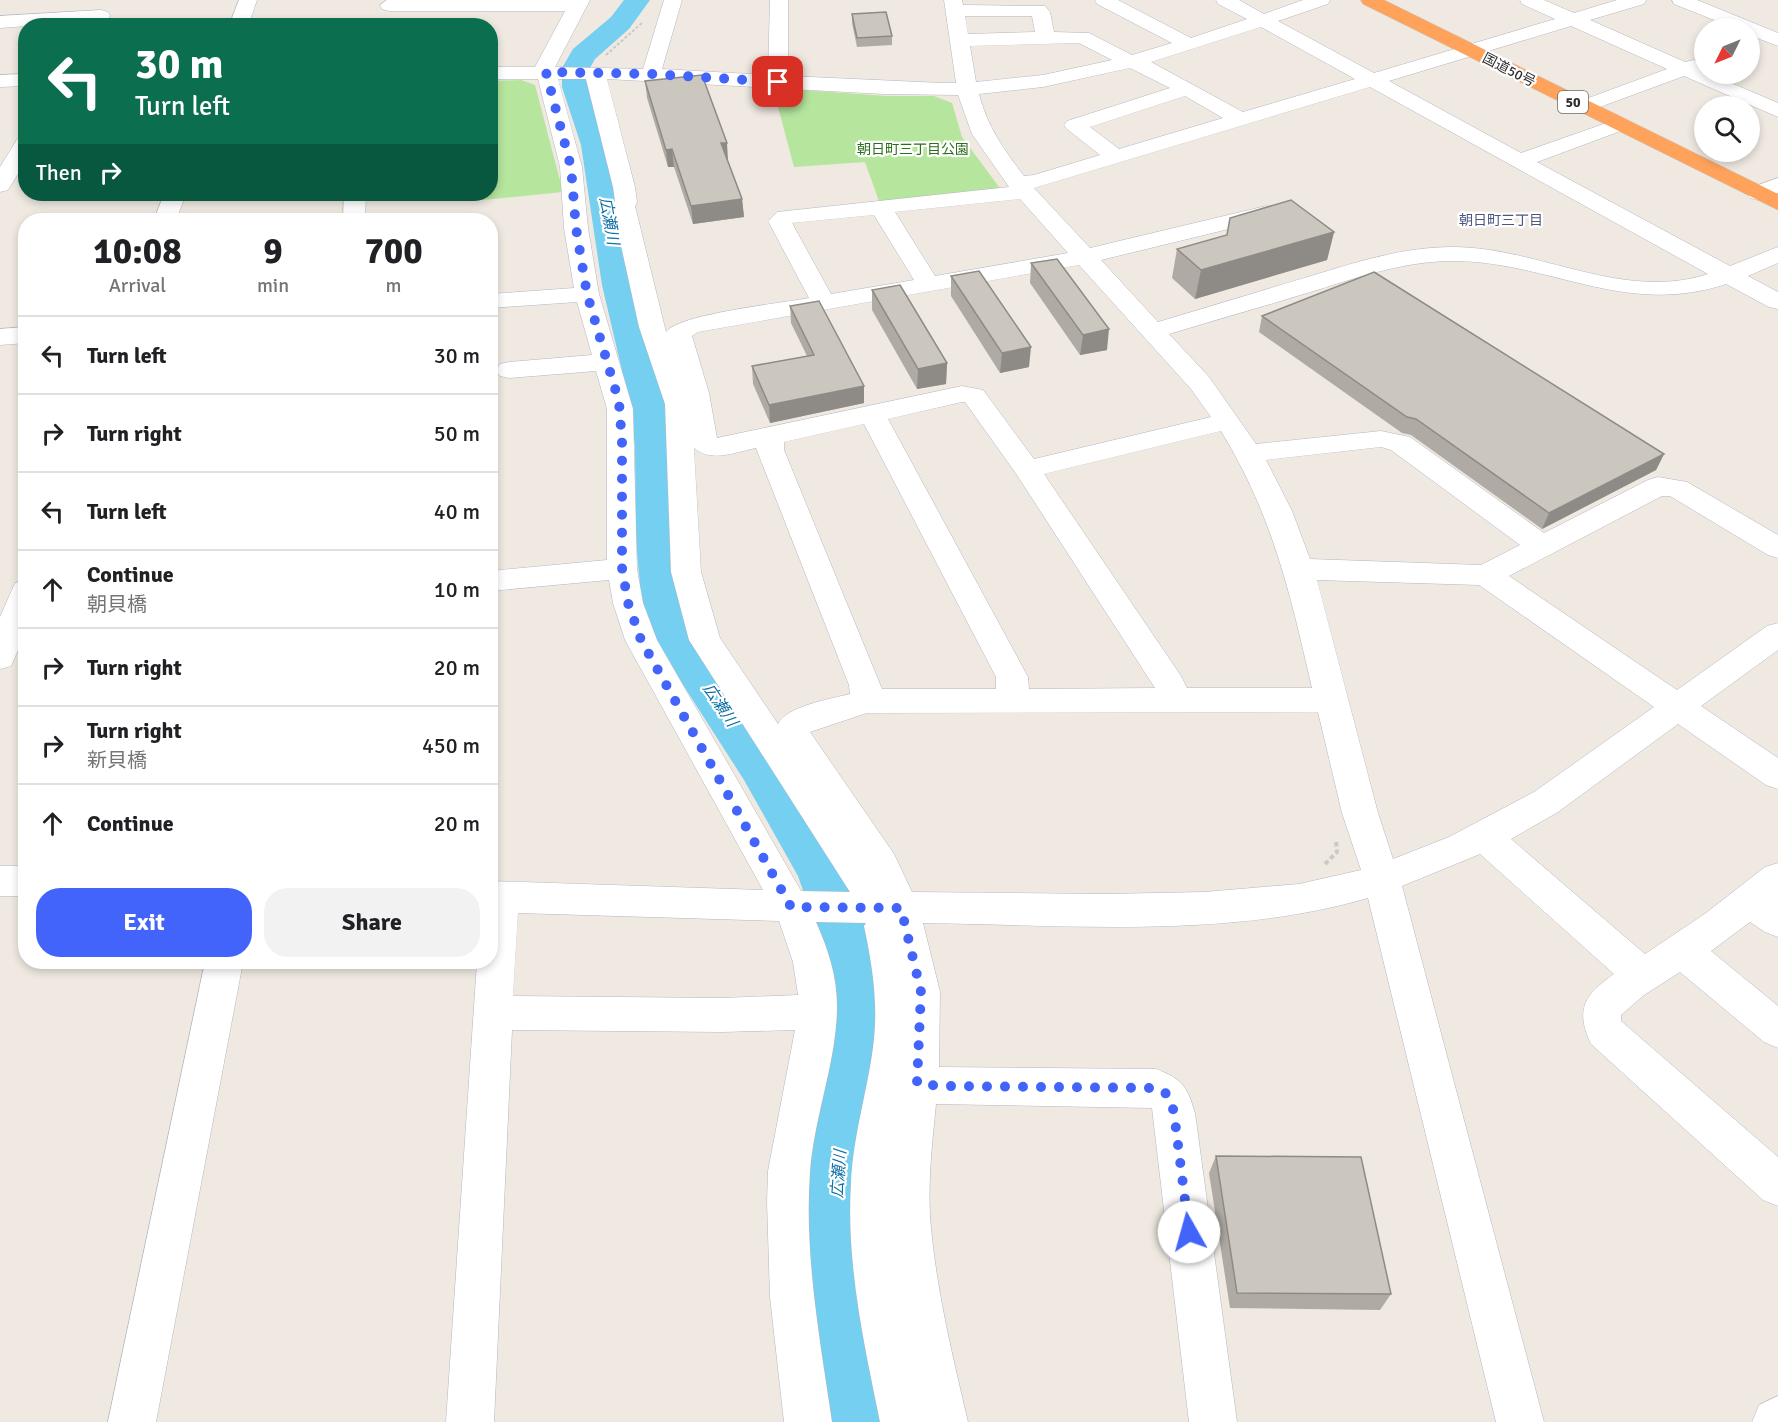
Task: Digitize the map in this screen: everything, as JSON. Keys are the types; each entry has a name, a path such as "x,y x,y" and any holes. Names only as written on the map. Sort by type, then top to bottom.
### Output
{"highway":[{"name":"国道50号","path":"1370,0 1619,125 1771,194"}],"street":[{"path":"241,18 248,0"},
{"path":"651,74 673,0"},
{"path":"778,82 779,0"},
{"path":"1104,0 1190,45"},
{"path":"1225,0 1778,302"},
{"path":"498,73 597,69 854,88 969,89 1050,81 1133,62 1190,45 1320,0"},
{"path":"1529,0 1778,111"},
{"path":"824,303 779,221 785,217 1022,188 1037,180 1637,0"},
{"path":"1682,0 1776,38"},
{"path":"383,18 391,3 579,3 545,66 554,72 571,167 576,228 587,294 616,390 621,416 622,568 628,603 641,640 800,907 815,973 818,1012 789,1172 788,1196 793,1309 808,1422"},
{"path":"1045,36 1041,12 1038,10 954,6 969,89 980,127 1022,188 1207,392 1248,453 1278,512 1299,568 1360,813 1382,879 1520,1422"},
{"path":"51,18 102,14"},
{"path":"0,22 18,21"},
{"path":"960,40 1045,36 1082,37 1146,67 1242,120"},
{"path":"1760,43 1776,38"},
{"path":"1582,107 1694,66"},
{"path":"597,69 624,188 626,202 623,206 652,327 678,404 686,572 705,640 759,719 878,908 921,992 917,1083 910,1150 909,1227 923,1324 944,1422"},
{"path":"0,81 18,80"},
{"path":"1116,157 1074,125 1187,89"},
{"path":"1519,161 1619,125"},
{"path":"0,185 18,156"},
{"path":"880,206 928,284"},
{"path":"1174,699 1170,684 977,398 970,394 962,394 723,447 707,446 704,442 696,393 678,333 691,326 1085,256 1266,213"},
{"path":"1154,331 1387,261 1418,254 1490,257 1619,285 1670,288 1703,283 1729,275 1778,254"},
{"path":"498,301 587,294"},
{"path":"0,337 18,336"},
{"path":"509,370 606,362"},
{"path":"873,415 1012,677 1013,699"},
{"path":"1027,469 1228,421"},
{"path":"770,437 770,450 865,685 867,701"},
{"path":"1248,453 1381,439 1393,440 1543,547"},
{"path":"1299,568 1486,575 1658,486 1677,488 1778,548"},
{"path":"498,580 622,568"},
{"path":"1486,575 1778,776"},
{"path":"0,658 18,611"},
{"path":"498,896 800,907 1144,910 1251,905 1308,898 1382,879 1434,861 1546,802 1778,634"},
{"path":"904,1422 886,1339 872,1227 875,1142 894,1040 896,1015 895,989 878,908 881,864 793,733 792,726 798,721 867,701 1333,700"},
{"path":"1484,836 1642,975"},
{"path":"0,881 18,881"},
{"path":"1769,900 1642,975 1603,1007 1600,1021 1605,1032 1778,1185"},
{"path":"1682,950 1778,1030"},
{"path":"132,1422 223,969"},
{"path":"470,1422 495,969"},
{"path":"493,1013 722,1015 818,1012"},
{"path":"917,1083 938,1086 1156,1088 1163,1090 1171,1100 1174,1113 1213,1422"}],"path":[{"path":"597,69 648,14"}],"green space":[{"path":"521,80 535,85 563,192 498,198 498,81"},
{"name":"朝日町三丁目公園","path":"773,88 887,96 934,96 952,103 962,137 1002,191 880,204 865,162 794,167"}],"building":[{"path":"886,12 892,36 857,38 852,14"},
{"path":"702,75 727,143 721,143 742,199 691,206 672,149 666,150 645,81"},
{"path":"1291,200 1334,232 1201,270 1177,249 1227,235 1230,218"},
{"path":"1057,259 1109,329 1083,335 1031,263"},
{"path":"979,271 1031,347 1002,353 951,276"},
{"path":"1374,272 1664,454 1549,513 1416,419 1407,417 1262,316"},
{"path":"900,285 947,363 918,369 872,290"},
{"path":"819,301 864,386 769,405 752,366 814,355 790,306"},
{"path":"1216,1156 1361,1157 1391,1294 1237,1293"}],"waterway":[{"name":"広瀬川","path":"637,0 620,23 583,55 576,68 576,87 596,145 619,285 646,392 654,446 657,541 663,596 679,644 761,767 822,872 850,948 857,999 837,1182 838,1264 855,1398 861,1422"}],"district":[{"name":"朝日町三丁目","path":"1501,220"}],"route":[{"path":"778,82 651,74 546,72 571,167 576,228 587,294 619,402 622,442 622,568 628,603 641,640 791,907 901,908 921,992 920,1058 917,1083 938,1086 1156,1088 1163,1090 1171,1100 1174,1113 1189,1232"}]}
